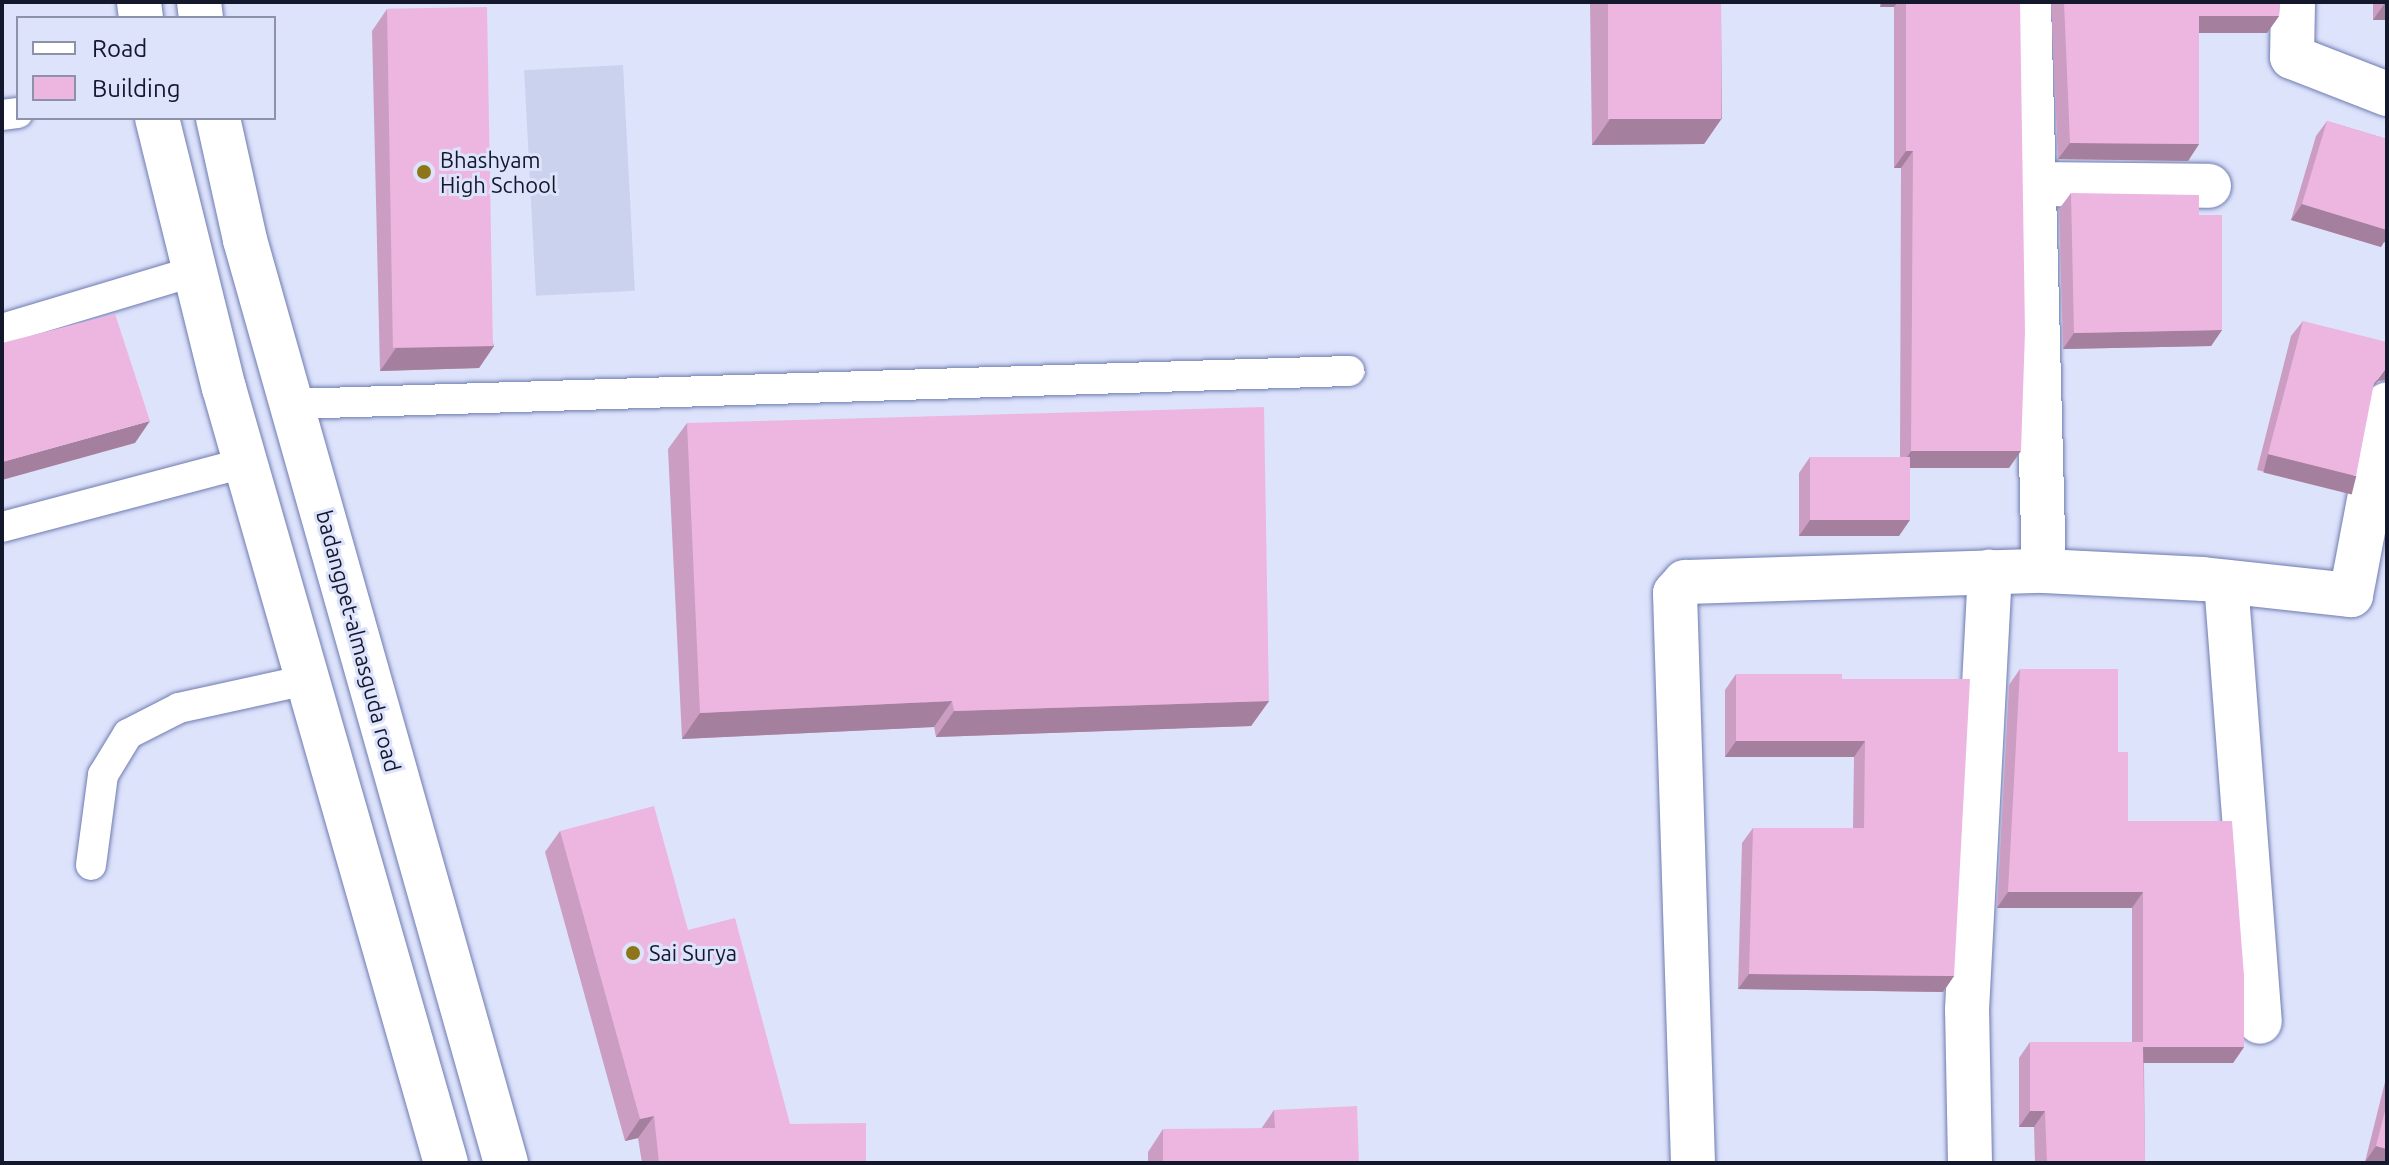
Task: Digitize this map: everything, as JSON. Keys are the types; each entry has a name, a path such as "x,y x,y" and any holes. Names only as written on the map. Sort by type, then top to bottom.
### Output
{"street":[{"path":"2029,2 2044,571"},
{"path":"2293,2 2292,57 2387,94"},
{"path":"157,120 245,463 446,1163"},
{"name":"badangpet-almasguda road","path":"219,120 292,404 506,1163"},
{"path":"2032,184 2209,186"},
{"path":"1693,1163 1679,585 2044,571 2226,582 2351,595 2387,404"},
{"path":"1970,1163 1967,1010 1990,572"},
{"path":"2226,582 2260,1022"}],"lane":[{"path":"2,329 195,271"},
{"path":"292,404 1349,371"},
{"path":"2,527 245,463"},
{"path":"91,865 103,775 128,734 179,708 306,680"}],"shaded area":[{"path":"623,65 635,291 536,296 524,70"}],"building":[{"path":"1608,2 1721,2 1721,119 1608,119"},
{"path":"1906,2 2020,2 2025,332 2021,451 1911,451 1913,151 1906,151"},
{"path":"2064,2 2280,2 2279,16 2199,16 2199,144 2070,143"},
{"path":"487,7 493,346 393,348 387,9"},
{"path":"2327,121 2387,139 2387,230 2302,204"},
{"path":"2071,193 2199,195 2199,215 2222,215 2222,330 2074,333"},
{"path":"115,314 150,421 2,462 2,343"},
{"path":"2303,321 2387,342 2387,367 2374,383 2356,476 2268,454"},
{"path":"1264,407 1269,701 954,711 952,701 700,713 687,423"},
{"path":"1810,457 1910,457 1910,520 1810,520"},
{"path":"2020,669 2118,669 2118,752 2128,752 2128,821 2232,821 2244,976 2244,1047 2143,1047 2145,1163 2047,1163 2045,1111 2030,1111 2030,1042 2143,1042 2143,892 2008,892"},
{"path":"1736,674 1842,674 1842,679 1970,679 1954,976 1749,974 1753,828 1864,828 1865,741 1736,741"},
{"path":"654,806 688,930 735,918 790,1124 866,1123 866,1163 659,1163 654,1116 640,1119 560,831"},
{"path":"2387,1103 2387,1149 2376,1146"},
{"path":"1357,1106 1359,1163 1163,1163 1163,1129 1275,1128 1274,1110"}],"place":[{"name":"Bhashyam High School","path":"424,172"},
{"name":"Sai Surya","path":"633,953"}]}
